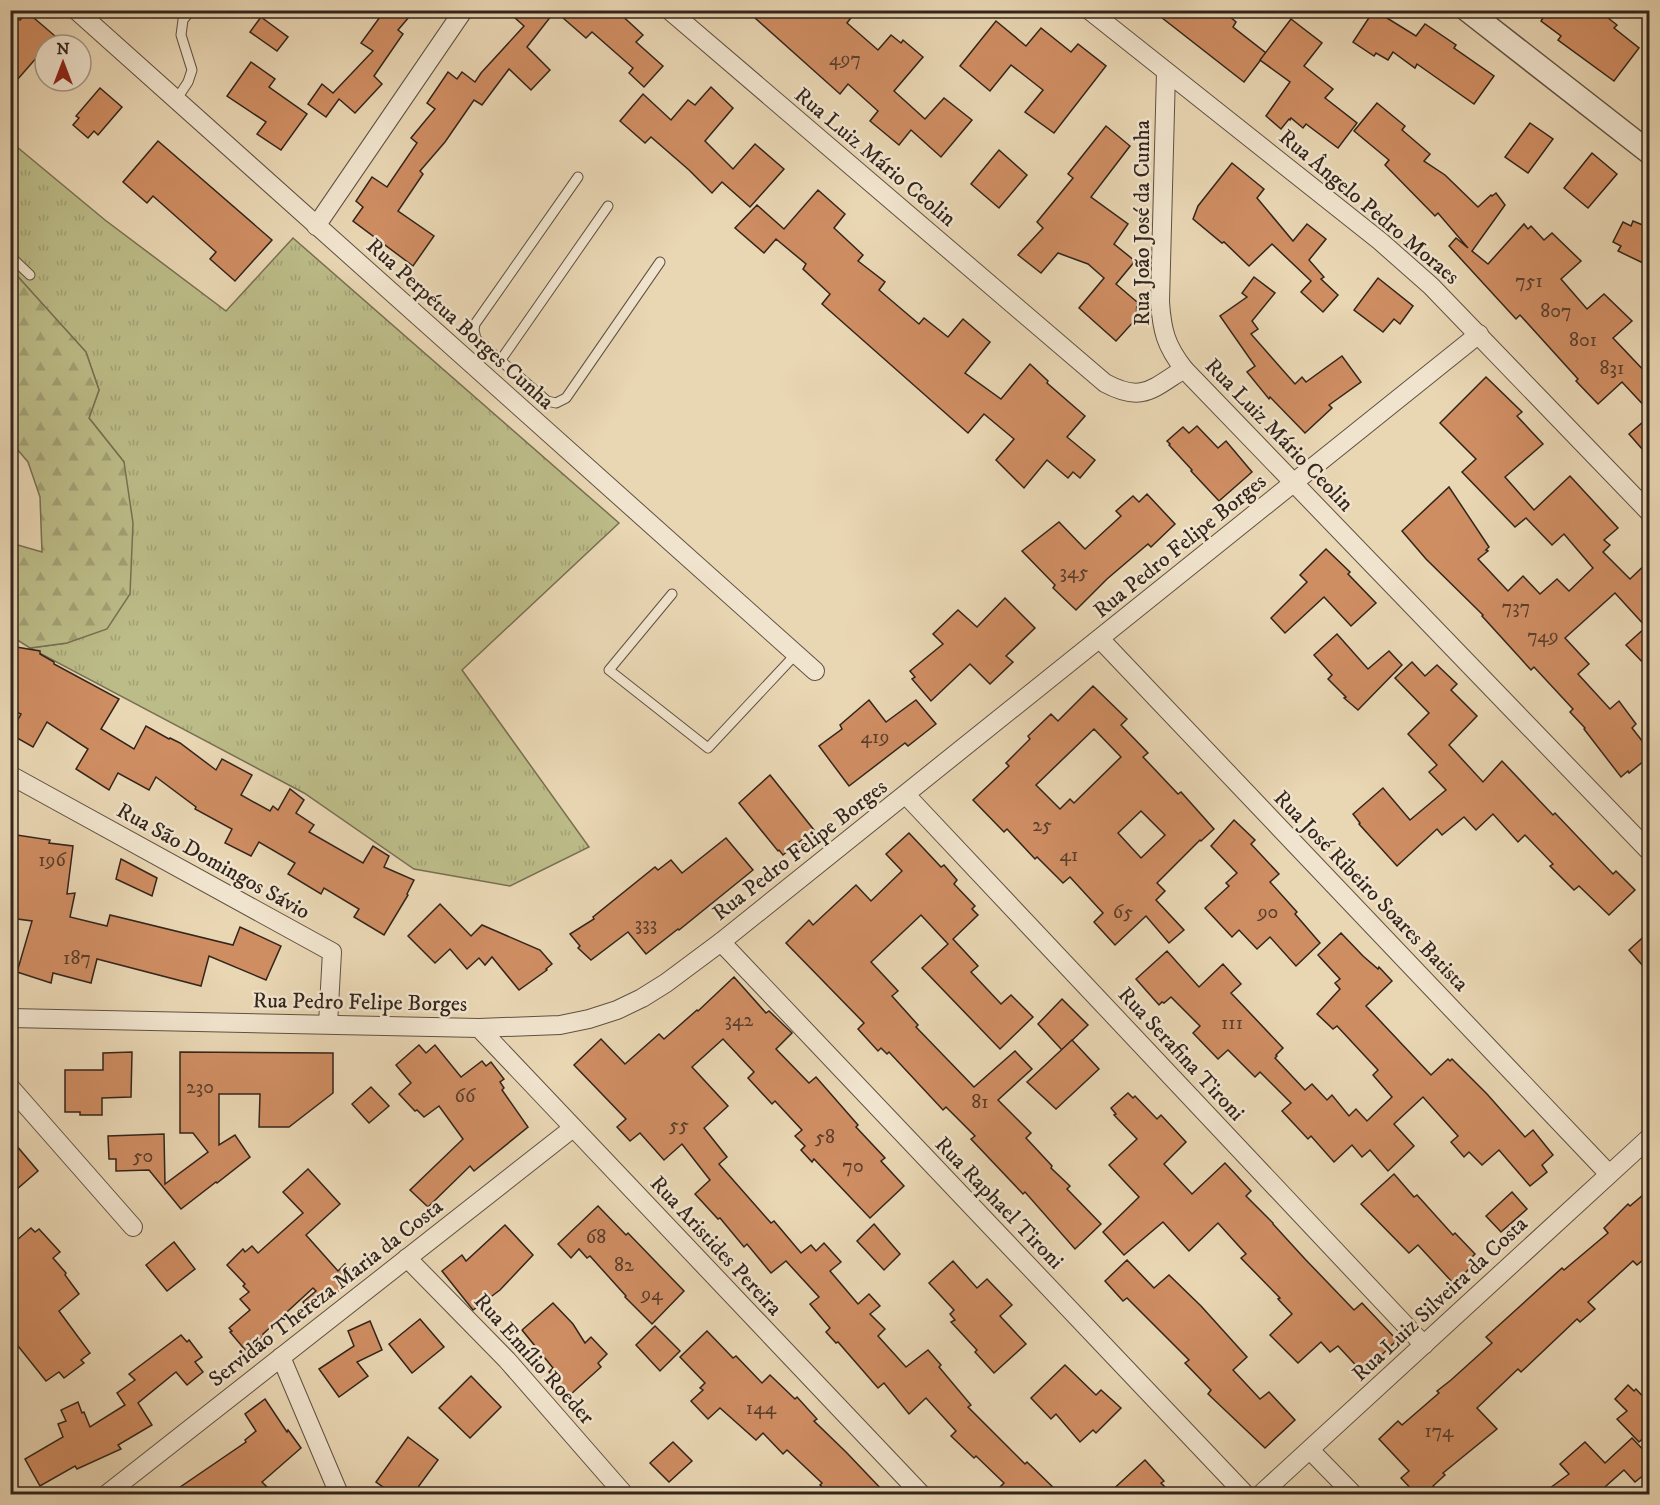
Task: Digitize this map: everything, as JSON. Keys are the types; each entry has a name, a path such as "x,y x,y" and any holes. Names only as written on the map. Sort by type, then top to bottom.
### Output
{"street":[{"name":"Rua Perpétua Borges Cunha","path":"76,10 815,671"},
{"name":"Rua Luiz Mário Ceolin","path":"669,10 1105,383 1119,391 1136,394 1152,389 1185,369 1650,852"},
{"name":"Rua Ângelo Pedro Moraes","path":"1089,10 1380,241 1431,286 1650,513"},
{"path":"1467,10 1650,153"},
{"path":"316,226 463,11"},
{"name":"Rua João José da Cunha","path":"1166,72 1160,302 1166,340 1173,356 1185,369"},
{"name":"Rua Pedro Felipe Borges","path":"10,1018 478,1028 560,1025 617,1010 642,998 721,942 1479,334"},
{"name":"Rua José Ribeiro Soares Batista","path":"1100,639 1609,1174"},
{"name":"Rua São Domingos Sávio","path":"10,775 332,952 328,1024"},
{"name":"Rua Serafina Tironi","path":"906,795 1424,1345"},
{"name":"Rua Raphael Tironi","path":"721,942 1245,1494"},
{"name":"Rua Aristides Pereira","path":"478,1028 921,1494"},
{"path":"10,1087 133,1227"},
{"name":"Servidão Thereza Maria da Costa","path":"107,1494 573,1128"},
{"name":"Rua Luiz Silveira da Costa","path":"1261,1494 1650,1137"},
{"name":"Rua Emílio Roeder","path":"407,1258 507,1359 624,1494"},
{"path":"281,1357 339,1494"},
{"path":"1310,1450 1353,1494"}],"lane":[{"path":"176,100 188,82 192,70 181,34 183,20 191,10"},
{"path":"578,177 475,324 476,339 547,401 556,403 566,398 660,262"},
{"path":"500,361 608,206"},
{"path":"10,256 30,275"},
{"path":"472,365 486,348"},
{"path":"672,594 609,670 708,748 796,654"}],"green space":[{"path":"11,142 105,220 226,311 293,238 619,523 462,670 589,847 510,886 414,869 304,793 30,648 67,643 124,462 89,418 99,390 86,353 11,269"},
{"path":"11,269 86,352 99,390 89,418 124,462 133,523 130,594 107,629 67,643 30,648 11,636 11,543 42,552 40,497 28,462 11,442"}],"building":[{"path":"385,10 415,10 398,30 403,34 374,76 382,84 355,113 339,99 326,117 308,104 322,84 333,93 373,51 361,43"},
{"path":"506,10 616,10 643,35 636,42 663,66 644,87 629,73 633,68 592,32 586,38 555,11 527,47 550,70 531,90 509,69 482,105 474,100 445,142 420,171 423,174 398,211 434,236 413,266 353,221 363,207 356,201 372,177 387,187 417,143 411,138 435,109 427,103 448,72 457,79 462,72 475,82 524,26"},
{"path":"746,10 857,10 847,23 878,50 891,35 901,43 903,40 923,57 894,91 925,119 944,98 972,120 941,157 911,130 899,145 870,121 878,111 848,84 840,94"},
{"path":"1152,10 1222,10 1236,22 1233,27 1266,53 1244,82"},
{"path":"1374,10 1416,36 1425,24 1456,45 1454,48 1494,76 1474,104 1417,64 1415,68 1393,52 1388,60 1376,53 1374,56 1353,42"},
{"path":"1548,10 1598,10 1617,25 1614,28 1639,48 1614,81 1558,40 1561,36 1541,21"},
{"path":"27,12 52,33 33,33 33,62 10,88 10,13 20,20"},
{"path":"261,17 288,37 277,51 250,32"},
{"path":"1291,19 1322,43 1304,66 1333,89 1325,98 1357,123 1338,148 1306,124 1303,128 1291,118 1281,129 1266,116 1290,82 1260,60"},
{"path":"996,21 1026,46 1041,28 1071,52 1078,44 1106,66 1054,133 1025,112 1043,90 1011,65 990,91 960,66"},
{"path":"251,62 275,79 269,87 307,114 281,150 257,134 266,122 227,96"},
{"path":"711,87 733,108 705,141 733,169 755,144 784,169 750,207 722,182 712,193 651,137 645,143 620,121 643,94 671,120 688,100 695,105"},
{"path":"100,88 122,107 98,135 94,131 88,138 73,125 79,118 76,116"},
{"path":"1377,103 1405,126 1402,130 1430,154 1424,161 1445,175 1478,207 1496,193 1505,205 1472,251 1488,264 1524,224 1528,229 1531,226 1544,240 1552,233 1581,261 1561,279 1587,309 1604,294 1632,321 1613,338 1650,377 1650,412 1622,382 1598,404 1520,315 1516,319 1449,246 1456,238 1468,248 1438,213 1435,216 1385,165 1389,160 1354,131"},
{"path":"1530,123 1553,139 1528,173 1505,157"},
{"path":"1106,126 1130,146 1091,197 1128,224 1114,244 1135,261 1116,284 1137,302 1136,319 1116,341 1079,308 1104,278 1088,264 1058,253 1041,273 1018,255 1043,228 1037,222 1073,178 1068,174"},
{"path":"158,141 272,240 235,281 210,259 216,252 153,196 147,203 123,182"},
{"path":"999,150 1027,175 999,208 971,184"},
{"path":"1592,153 1617,174 1588,208 1564,188"},
{"path":"1232,163 1264,189 1257,198 1293,241 1307,224 1326,239 1309,260 1324,277 1321,279 1338,295 1323,312 1301,292 1311,281 1272,244 1249,266 1224,242 1222,243 1193,219 1198,206"},
{"path":"818,190 845,214 834,228 863,255 858,261 885,282 879,290 919,324 924,318 948,337 963,319 990,342 965,373 1001,399 1030,364 1048,381 1047,383 1085,416 1067,437 1095,460 1080,478 1073,472 1068,478 1047,460 1024,488 996,460 1014,439 984,414 968,433 822,304 830,294 803,269 806,264 776,239 764,253 735,228 757,205 784,229"},
{"path":"1633,221 1650,228 1650,249 1643,263 1618,251 1621,246 1613,242 1623,222 1631,226"},
{"path":"1254,277 1275,293 1252,321 1258,329 1251,334 1295,384 1302,377 1306,382 1342,356 1361,382 1329,405 1332,408 1305,433 1270,397 1269,399 1247,372 1255,366 1220,316 1247,297 1242,293"},
{"path":"1378,278 1413,306 1400,324 1394,319 1383,332 1354,310"},
{"path":"1486,377 1522,412 1517,416 1543,444 1505,477 1534,510 1570,476 1618,528 1604,540 1610,545 1603,552 1630,579 1650,560 1650,670 1626,645 1646,627 1615,593 1565,638 1589,664 1578,674 1610,709 1619,701 1636,724 1632,728 1650,751 1650,756 1621,777 1585,728 1570,712 1573,709 1534,667 1531,670 1483,615 1426,559 1402,531 1449,487 1489,547 1486,550 1488,551 1478,559 1508,591 1523,576 1540,594 1557,579 1569,591 1593,568 1564,534 1552,545 1526,518 1515,527 1462,472 1476,459 1440,423"},
{"path":"1650,416 1650,458 1629,434"},
{"path":"1197,426 1218,448 1226,441 1252,472 1219,501 1167,441 1183,427 1189,433"},
{"path":"1147,494 1175,524 1151,547 1148,544 1107,579 1076,610 1053,588 1055,585 1022,551 1059,522 1085,549 1121,516 1116,511 1133,496 1139,502"},
{"path":"1326,549 1350,572 1348,574 1376,603 1351,626 1324,597 1285,633 1271,618 1307,582 1300,575"},
{"path":"1005,598 1035,628 1006,656 1013,662 990,684 970,664 931,701 912,679 915,677 910,671 943,644 933,634 958,610 977,627"},
{"path":"1337,634 1368,669 1389,651 1402,665 1358,710 1328,679 1332,675 1314,655"},
{"path":"10,646 40,651 40,654 54,664 119,699 101,729 134,749 146,726 180,743 216,770 222,759 252,775 241,795 270,811 273,806 278,810 290,789 304,800 296,813 314,825 309,832 363,863 373,846 389,856 384,867 414,880 408,895 384,935 354,917 359,909 324,888 321,894 288,874 295,863 259,842 251,856 225,843 232,829 195,809 196,807 156,777 149,790 118,773 109,790 76,769 88,749 47,722 33,747 10,734 21,714 10,709"},
{"path":"1412,662 1425,676 1437,665 1457,684 1451,690 1477,716 1449,745 1483,782 1502,761 1613,874 1616,871 1635,890 1609,915 1579,886 1574,890 1550,866 1553,864 1525,835 1518,842 1493,814 1476,830 1464,817 1442,835 1437,829 1397,866 1359,824 1353,814 1383,788 1410,820 1446,790 1429,772 1437,765 1408,734 1429,713 1395,678"},
{"path":"1093,686 1127,719 1121,725 1148,753 1143,757 1178,794 1181,792 1214,829 1157,883 1165,891 1156,900 1184,930 1169,943 1146,916 1115,945 1094,922 1103,913 1070,877 1063,883 1037,857 1035,859 1007,829 1004,832 973,800 1009,766 1006,763 1030,739 1028,736 1051,714 1058,721","holes":["1094,729 1121,757 1074,803 1070,799 1060,809 1036,785","1141,811 1165,835 1141,858 1118,833"]},
{"path":"869,700 886,722 916,700 936,724 908,746 905,743 849,786 819,746 842,729 840,725"},
{"path":"770,775 814,830 783,855 739,803"},
{"path":"1234,820 1255,840 1251,844 1279,874 1270,882 1297,912 1295,914 1320,943 1296,966 1270,937 1257,949 1239,930 1232,937 1205,908 1229,886 1226,883 1237,873 1211,846"},
{"path":"909,833 941,867 944,865 957,880 954,884 975,906 972,909 978,915 953,939 978,966 971,972 1001,1004 1011,995 1033,1017 1000,1049 922,968 948,944 921,915 871,962 898,991 892,996 918,1025 916,1027 974,1087 1015,1051 1032,1069 998,1100 1031,1133 1026,1138 1052,1166 1051,1168 1070,1186 1067,1189 1101,1224 1075,1249 1025,1192 1023,1194 971,1139 975,1136 946,1107 943,1110 889,1052 887,1054 881,1048 878,1051 858,1029 864,1023 786,943 809,920 813,925 856,885 871,901 902,871 886,854"},
{"path":"10,834 73,846 67,894 75,893 70,917 107,926 110,915 233,945 240,927 281,946 266,980 209,956 201,986 97,959 91,983 53,973 51,983 17,972 32,921 10,918"},
{"path":"726,838 753,870 679,930 646,954 628,932 591,960 578,948 580,946 570,934 594,919 593,917 655,867 658,870 671,860 682,873"},
{"path":"121,859 157,878 152,896 116,879"},
{"path":"440,904 471,936 482,925 540,950 552,964 519,990 492,957 485,965 479,958 467,969 450,949 435,963 408,936"},
{"path":"1650,931 1650,974 1629,950"},
{"path":"1341,933 1392,981 1366,1006 1431,1075 1448,1059 1450,1061 1452,1059 1525,1137 1533,1130 1553,1155 1542,1165 1547,1172 1530,1186 1499,1150 1482,1165 1469,1152 1464,1157 1451,1142 1458,1136 1423,1097 1394,1124 1414,1146 1388,1171 1370,1150 1362,1157 1352,1145 1334,1162 1311,1136 1308,1139 1282,1111 1291,1103 1260,1072 1255,1077 1228,1050 1218,1059 1193,1033 1200,1026 1171,997 1159,1005 1136,979 1167,951 1199,987 1223,964 1241,984 1231,993 1283,1048 1275,1058 1305,1090 1312,1084 1327,1100 1332,1095 1349,1116 1356,1109 1367,1121 1392,1097 1373,1075 1378,1070 1337,1026 1333,1029 1317,1014 1340,989 1335,983 1340,979 1318,955"},
{"path":"734,977 766,1013 769,1011 792,1033 776,1049 809,1083 816,1077 858,1125 856,1127 885,1158 881,1161 904,1186 870,1218 814,1159 812,1162 801,1150 805,1146 795,1136 802,1130 775,1101 772,1104 748,1078 754,1072 723,1039 692,1067 728,1106 704,1128 727,1157 719,1164 771,1223 774,1221 801,1253 811,1245 816,1251 824,1243 841,1262 830,1271 858,1304 869,1294 880,1306 870,1314 885,1329 878,1336 906,1367 928,1350 941,1365 939,1367 971,1405 968,1407 1025,1464 1027,1462 1060,1494 993,1494 1004,1483 951,1436 956,1431 926,1398 909,1414 884,1383 878,1388 838,1342 836,1343 826,1332 830,1328 810,1304 819,1297 786,1261 771,1273 747,1244 744,1247 720,1218 718,1219 695,1194 710,1180 682,1144 664,1160 640,1133 630,1141 617,1127 626,1119 574,1065 601,1039 625,1064 659,1034 664,1039"},
{"path":"1062,999 1088,1025 1062,1050 1038,1024"},
{"path":"1072,1040 1099,1069 1056,1109 1027,1082"},
{"path":"419,1045 426,1053 435,1045 461,1077 482,1061 486,1066 491,1062 504,1079 500,1082 504,1088 502,1090 528,1127 474,1171 470,1166 428,1207 410,1190 463,1139 439,1106 424,1117 399,1094 411,1083 396,1065"},
{"path":"132,1052 131,1097 102,1098 102,1115 65,1112 65,1070 103,1070 103,1053"},
{"path":"180,1052 333,1053 333,1093 289,1127 259,1127 260,1094 219,1094 219,1145 235,1135 250,1157 181,1209 149,1170 116,1171 116,1159 109,1159 108,1136 164,1134 165,1184 208,1152 193,1133 180,1133"},
{"path":"371,1087 389,1106 369,1123 352,1104"},
{"path":"1128,1093 1133,1098 1135,1096 1157,1119 1161,1115 1186,1142 1164,1164 1192,1194 1225,1163 1251,1191 1246,1196 1354,1310 1362,1303 1397,1340 1363,1373 1338,1346 1330,1352 1321,1342 1298,1363 1270,1335 1292,1314 1278,1299 1280,1298 1241,1258 1246,1254 1218,1223 1189,1251 1163,1222 1124,1255 1103,1232 1139,1197 1109,1165 1137,1139 1114,1115 1116,1114 1111,1108"},
{"path":"10,1138 38,1171 10,1195"},
{"path":"308,1169 340,1204 306,1235 338,1271 345,1264 356,1278 311,1311 303,1302 316,1291 313,1288 246,1351 229,1328 250,1310 240,1299 249,1292 243,1286 245,1284 227,1265 243,1249 245,1252 252,1246 258,1253 303,1213 283,1192"},
{"path":"1394,1174 1414,1197 1417,1195 1453,1235 1455,1233 1475,1254 1468,1261 1472,1266 1454,1284 1418,1245 1409,1253 1361,1204"},
{"path":"1650,1189 1650,1254 1637,1265 1633,1261 1588,1302 1595,1309 1580,1322 1577,1319 1521,1372 1518,1369 1477,1408 1497,1429 1443,1473 1445,1475 1433,1486 1440,1494 1416,1494 1401,1478 1409,1471 1379,1439 1398,1421 1402,1425 1439,1393 1437,1391 1492,1343 1486,1337 1562,1268 1564,1270 1608,1233 1604,1228 1628,1204 1630,1206"},
{"path":"1512,1192 1527,1209 1501,1232 1486,1216"},
{"path":"598,1206 626,1235 628,1233 684,1291 652,1324 590,1256 587,1258 579,1249 571,1258 558,1244"},
{"path":"874,1224 900,1254 884,1270 857,1241"},
{"path":"505,1225 533,1255 500,1290 473,1310 442,1271 462,1255 466,1261"},
{"path":"31,1228 35,1232 39,1229 60,1252 53,1258 79,1294 59,1311 90,1353 81,1360 84,1363 64,1378 59,1372 46,1381 10,1336 10,1246"},
{"path":"174,1242 195,1269 167,1291 146,1265"},
{"path":"1127,1260 1154,1288 1169,1275 1201,1306 1247,1357 1233,1370 1260,1399 1269,1392 1295,1420 1265,1448 1208,1394 1211,1390 1185,1363 1189,1360 1127,1298 1123,1301 1105,1281"},
{"path":"953,1261 977,1288 987,1279 1012,1305 1000,1316 1026,1344 994,1373 975,1352 977,1350 951,1322 955,1320 950,1314 954,1310 929,1283"},
{"path":"553,1303 573,1324 585,1343 591,1337 607,1354 598,1363 601,1367 570,1395 549,1372 553,1368 522,1330"},
{"path":"420,1319 444,1347 412,1373 389,1344"},
{"path":"370,1321 382,1350 357,1362 368,1376 339,1397 319,1369 354,1346 348,1331"},
{"path":"655,1326 680,1351 660,1371 636,1345"},
{"path":"707,1331 762,1383 770,1375 795,1399 797,1397 817,1419 814,1421 886,1494 830,1494 820,1485 822,1483 787,1450 783,1454 763,1433 756,1440 720,1408 708,1419 691,1401 703,1390 700,1388 705,1383 680,1357"},
{"path":"181,1335 187,1342 189,1340 202,1357 195,1362 203,1372 187,1385 176,1372 138,1403 152,1425 118,1445 121,1449 77,1469 75,1466 40,1486 25,1459 63,1437 58,1424 66,1421 61,1410 78,1402 90,1427 125,1405 117,1393 135,1380 129,1374"},
{"path":"1065,1365 1096,1395 1101,1390 1121,1408 1096,1433 1093,1430 1080,1442 1056,1414 1051,1419 1031,1398"},
{"path":"471,1376 501,1407 470,1438 439,1408"},
{"path":"1628,1385 1634,1391 1636,1389 1650,1404 1650,1432 1639,1442 1617,1419 1627,1411 1615,1399"},
{"path":"265,1399 287,1432 288,1430 301,1448 262,1482 274,1494 170,1494 246,1442 245,1440 256,1431 245,1414"},
{"path":"408,1437 438,1460 413,1494 393,1494 376,1482"},
{"path":"1632,1438 1650,1457 1650,1470 1635,1482 1624,1470 1597,1494 1542,1494 1569,1474 1560,1464 1585,1442 1605,1463"},
{"path":"673,1442 692,1461 669,1482 650,1463"},
{"path":"1145,1460 1164,1481 1161,1483 1172,1494 1108,1494"}]}
